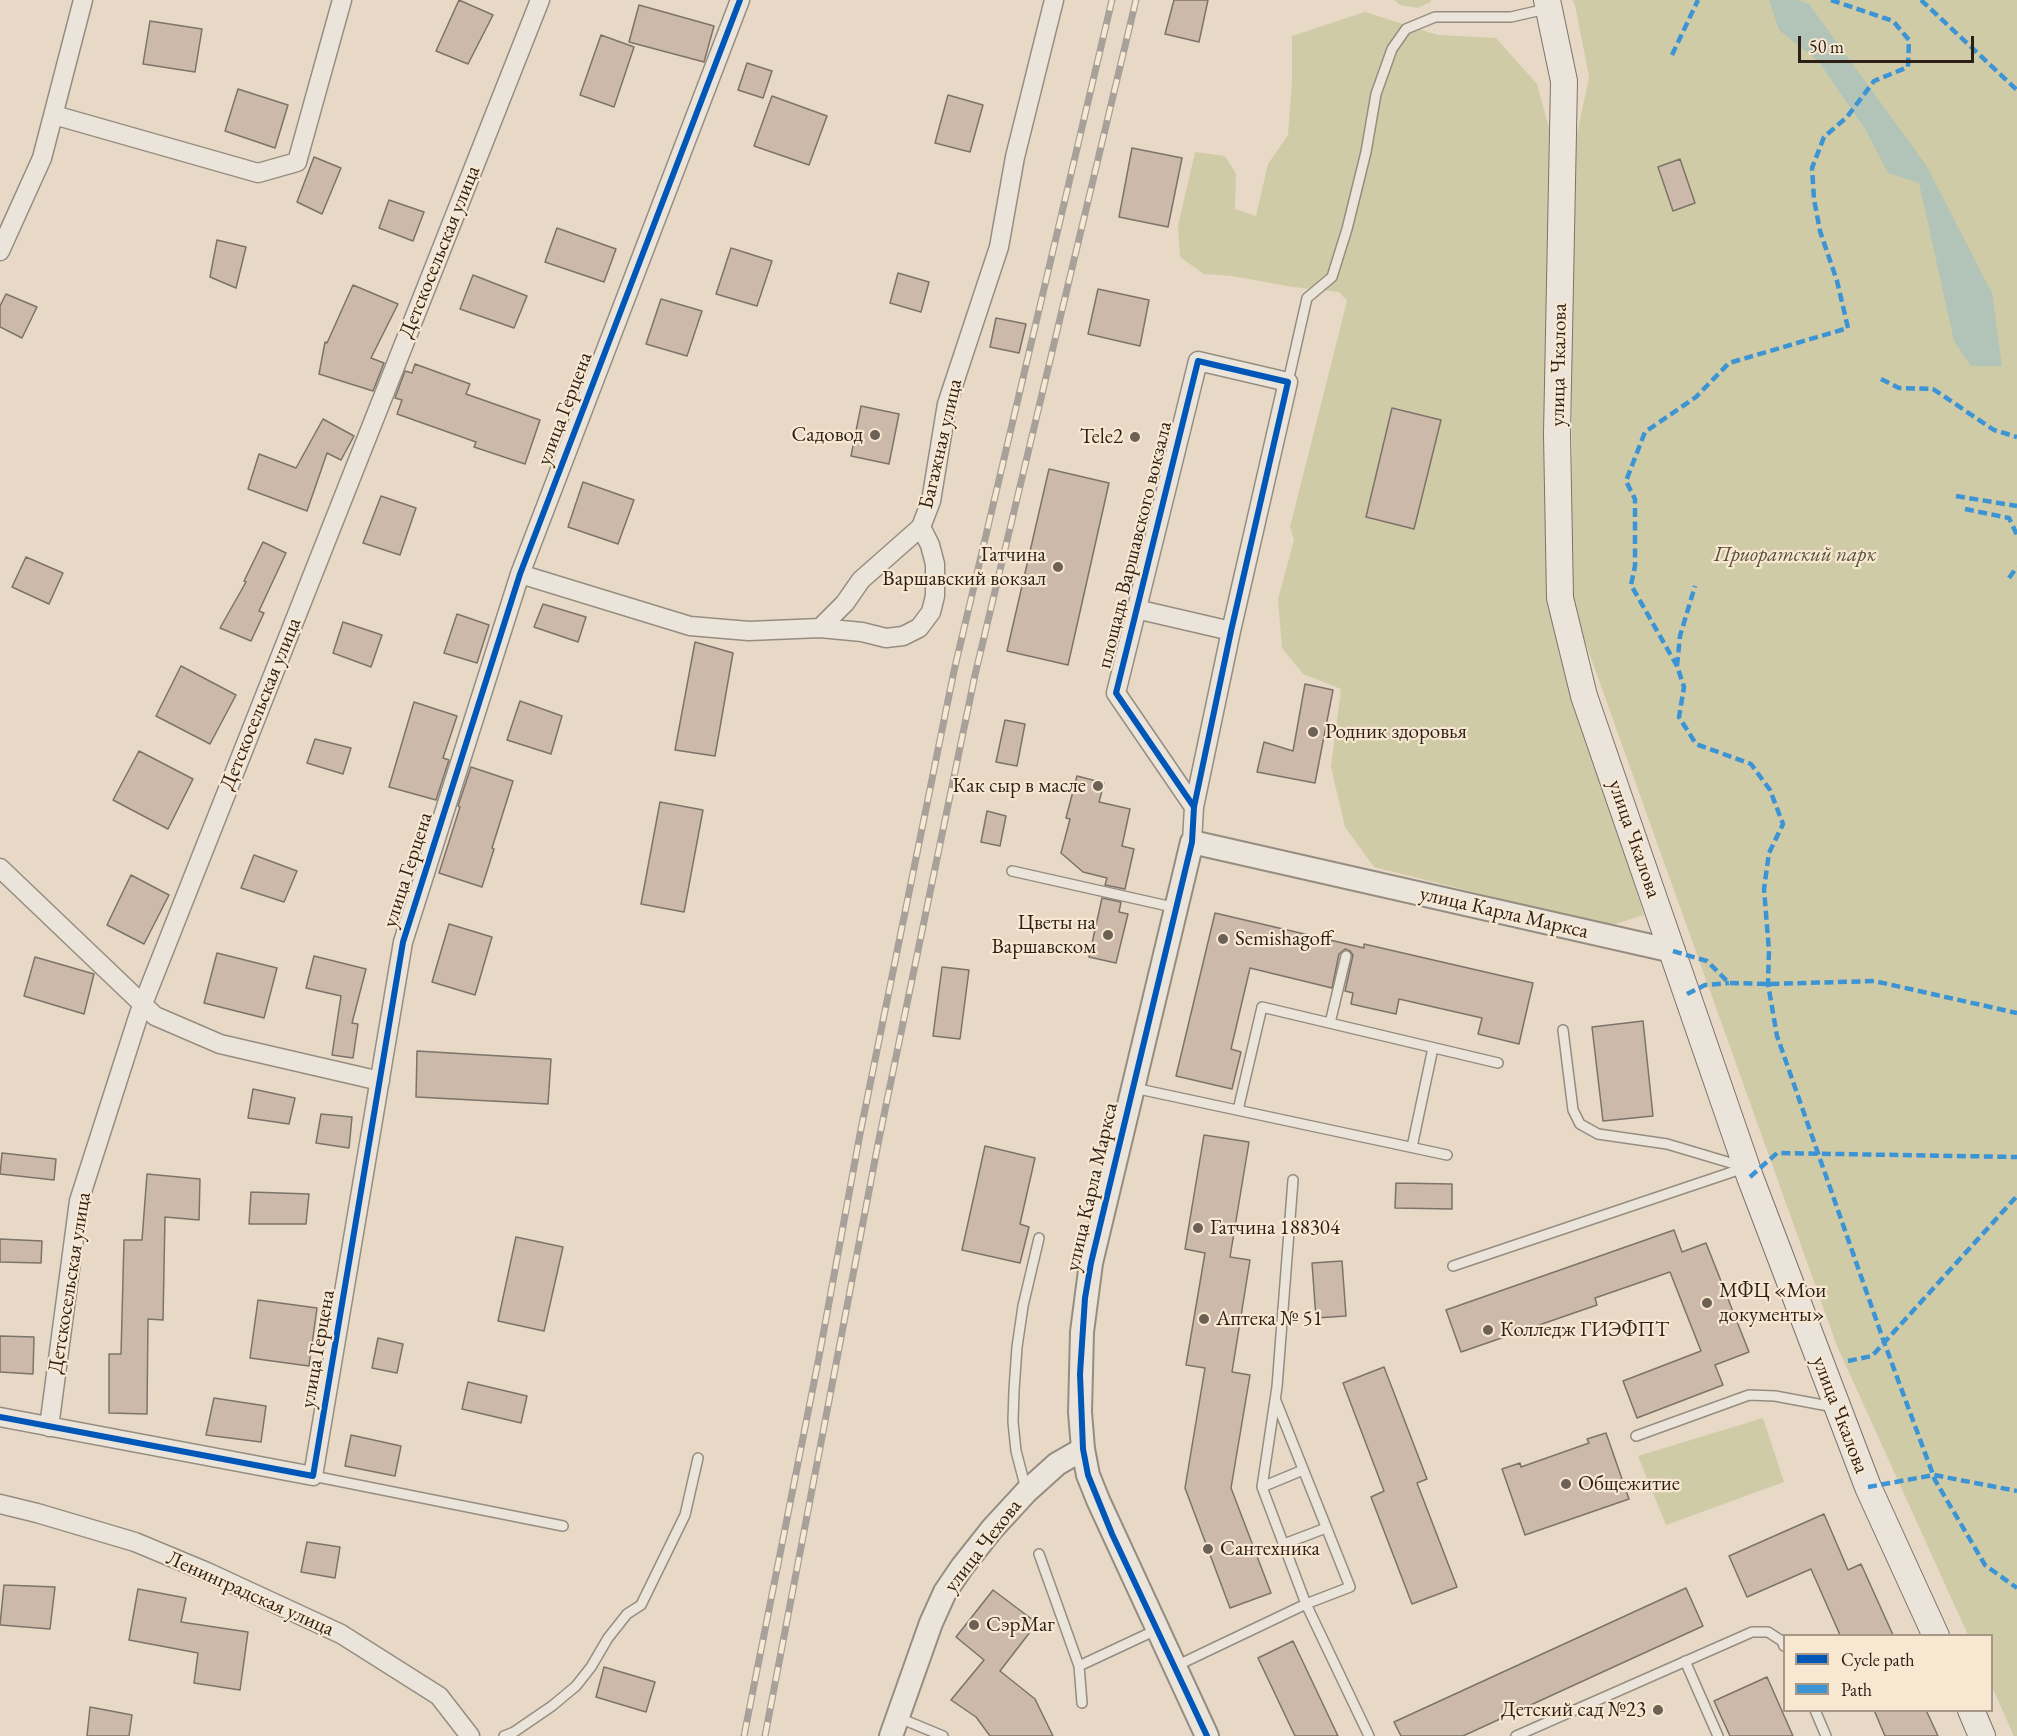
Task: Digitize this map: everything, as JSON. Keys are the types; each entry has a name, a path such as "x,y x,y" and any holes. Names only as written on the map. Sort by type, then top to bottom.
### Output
{"main road":[{"name":"улица Чкалова","path":"1548,4 1564,81 1557,434 1560,598 1584,696 1746,1167 1868,1487 1936,1634"},
{"path":"1972,1712 1982,1736"}],"street":[{"path":"0,251 42,158 84,0"},
{"path":"54,115 258,174 297,162 342,0"},
{"name":"Детскосельская улица","path":"49,1427 79,1201 142,1005 540,0"},
{"name":"улица Герцена","path":"313,1476 403,942 520,574 740,0"},
{"name":"Багажная улица","path":"520,574 690,626 749,631 820,628 862,632 886,638 903,636 919,628 931,612 935,596 935,564 930,545 921,527 931,501 947,404 999,247 1015,157 1054,0"},
{"name":"площадь Варшавского вокзала","path":"1194,807 1116,693 1198,361 1288,382"},
{"path":"1192,842 1194,807 1231,631 1288,382"},
{"path":"820,628 845,603 861,580 921,527"},
{"path":"845,603 849,616 862,632"},
{"path":"1136,609 1231,631"},
{"name":"улица Карла Маркса","path":"1207,1736 1156,1630 1088,1475 1083,1449 1080,1374 1085,1298 1091,1263 1192,842 1672,951"},
{"path":"0,868 155,1016 220,1044 380,1081"},
{"path":"0,1417 313,1476"},
{"name":"улица Чехова","path":"894,1726 931,1623 945,1592 962,1567 992,1528 1026,1491 1057,1464 1083,1449"},
{"name":"Ленинградская улица","path":"0,1504 135,1542 207,1572 340,1634 440,1696 470,1736"}],"lane":[{"path":"1288,382 1307,298 1332,277 1347,229 1366,152 1376,94 1392,49 1406,29 1435,17 1511,17 1548,4"},
{"path":"1012,871 1177,908"},
{"path":"1330,1023 1346,956"},
{"path":"1238,1110 1262,1007 1498,1063"},
{"path":"1563,1030 1573,1110 1580,1124 1598,1134 1667,1144 1746,1167"},
{"path":"1412,1147 1433,1048"},
{"path":"1132,1088 1447,1155"},
{"path":"1453,1266 1746,1167"},
{"path":"1293,1180 1275,1400 1262,1487 1306,1604 1369,1736"},
{"path":"1026,1491 1016,1451 1013,1422 1014,1390 1023,1306 1039,1238"},
{"path":"1636,1436 1749,1395 1775,1396 1837,1408"},
{"path":"1174,1667 1306,1604 1350,1587 1275,1400"},
{"path":"504,1736 514,1732 543,1712 576,1686 627,1614 641,1605 685,1515 698,1458"},
{"path":"1262,1487 1303,1470"},
{"path":"313,1476 563,1526"},
{"path":"1284,1544 1326,1528"},
{"path":"1039,1554 1080,1666 1082,1703"},
{"path":"1080,1666 1156,1630"},
{"path":"1516,1736 1752,1632 1768,1632 1783,1643"},
{"path":"1685,1661 1718,1736"},
{"path":"1816,1712 1826,1736"},
{"path":"894,1726 943,1736"}],"green space":[{"path":"1394,0 1431,0 1431,2 1418,8 1400,5"},
{"name":"Приоратский парк","path":"1572,0 2017,0 2017,1736 2014,1736 1993,1689 1993,1634 1968,1634 1837,1346 1572,605 1572,158 1589,77 1575,5"},
{"path":"1365,12 1438,35 1496,38 1537,84 1552,139 1545,497 1547,599 1644,915 1609,926 1374,867 1345,827 1331,767 1341,689 1303,674 1282,648 1278,599 1294,540 1290,527 1347,301 1339,292 1204,274 1180,257 1178,226 1195,152 1225,156 1236,174 1235,209 1256,216 1268,164 1288,135 1292,82 1292,36"},
{"path":"1763,1418 1784,1482 1666,1525 1638,1456"}],"shaded area":[{"path":"1769,0 1797,0 1809,4 1926,165 1992,293 2002,366 1971,366 1954,341 1919,183 1888,173 1865,129 1819,62 1779,30"}],"building":[{"path":"459,0 493,15 468,64 436,51"},
{"path":"1174,0 1208,0 1199,42 1165,34"},
{"path":"639,5 714,26 704,62 629,42"},
{"path":"150,21 202,29 195,72 143,64"},
{"path":"601,35 634,47 614,107 580,95"},
{"path":"747,63 772,71 763,98 738,90"},
{"path":"238,89 288,105 275,148 225,131"},
{"path":"948,95 983,105 970,152 935,143"},
{"path":"772,96 827,116 809,165 754,146"},
{"path":"1132,148 1182,158 1168,227 1119,217"},
{"path":"314,157 341,168 322,214 297,202"},
{"path":"1680,159 1695,203 1673,211 1658,167"},
{"path":"389,200 424,212 413,241 379,228"},
{"path":"557,228 616,249 604,282 545,262"},
{"path":"217,240 246,247 236,288 210,277"},
{"path":"731,248 772,261 757,306 716,294"},
{"path":"898,273 929,282 921,312 890,303"},
{"path":"473,275 527,296 514,328 460,309"},
{"path":"353,285 398,304 371,358 384,363 373,391 319,374 325,342 327,343"},
{"path":"1098,289 1149,300 1140,346 1088,334"},
{"path":"6,294 37,307 22,338 0,327 0,306"},
{"path":"661,299 702,311 687,356 646,344"},
{"path":"996,318 1026,324 1019,353 990,347"},
{"path":"415,364 470,384 466,394 540,420 525,464 474,447 476,442 397,414 402,400 395,398 405,371 412,373"},
{"name":"Садовод","path":"861,406 899,414 889,464 851,456"},
{"path":"1392,408 1441,420 1414,529 1366,517"},
{"path":"323,419 354,436 341,460 327,453 307,511 248,489 259,454 296,468"},
{"name":"Гатчина Варшавский вокзал","path":"1049,469 1109,483 1068,665 1007,651"},
{"path":"583,482 634,500 618,544 568,527"},
{"path":"381,496 416,508 400,555 363,543"},
{"path":"263,542 286,553 259,611 264,613 251,641 220,628 246,582 244,581"},
{"path":"26,557 63,573 49,604 12,587"},
{"path":"543,604 586,617 578,642 534,627"},
{"path":"457,614 489,625 477,663 444,653"},
{"path":"343,622 382,635 371,667 333,653"},
{"path":"695,642 733,653 715,756 675,750"},
{"path":"181,666 236,695 210,744 156,716"},
{"path":"1305,684 1333,690 1315,783 1257,772 1264,742 1293,751"},
{"path":"520,701 562,716 551,754 507,740"},
{"path":"414,702 457,716 443,758 449,760 436,800 389,787"},
{"path":"1005,720 1025,724 1017,766 996,762"},
{"path":"315,739 351,748 343,774 307,763"},
{"path":"139,751 193,779 168,829 113,800"},
{"path":"471,767 513,781 482,887 439,873"},
{"path":"1077,776 1104,783 1099,802 1130,809 1122,846 1134,849 1125,889 1105,885 1107,878 1083,872 1061,853 1070,819 1066,818"},
{"path":"660,802 703,810 684,912 641,904"},
{"path":"987,811 1006,816 1000,846 981,842"},
{"path":"254,855 297,871 284,902 241,888"},
{"path":"131,875 169,895 144,944 107,925"},
{"name":"Цветы на Варшавском","path":"1102,898 1121,902 1119,912 1128,914 1116,963 1089,957"},
{"path":"1215,913 1364,948 1364,944 1533,983 1519,1044 1478,1034 1482,1018 1399,999 1396,1014 1351,1004 1353,993 1345,991 1353,955 1345,949 1339,954 1332,988 1250,968 1231,1049 1241,1052 1232,1089 1176,1076"},
{"path":"449,924 492,937 475,995 432,982"},
{"path":"217,953 277,968 264,1018 204,1003"},
{"path":"314,956 366,969 352,1023 358,1024 353,1058 332,1055 341,996 306,988"},
{"path":"35,957 94,974 84,1014 24,996"},
{"path":"942,967 969,970 960,1039 933,1036"},
{"path":"1643,1021 1653,1116 1603,1121 1592,1027"},
{"path":"417,1051 551,1059 548,1104 416,1097"},
{"path":"253,1089 295,1098 289,1124 248,1118"},
{"path":"321,1114 352,1117 349,1148 316,1143"},
{"path":"1204,1135 1249,1142 1230,1257 1250,1260 1232,1372 1250,1375 1231,1488 1271,1593 1230,1608 1185,1488 1205,1368 1186,1365 1205,1253 1185,1249"},
{"path":"985,1146 1035,1158 1020,1224 1029,1227 1020,1263 962,1250"},
{"path":"2,1153 56,1159 54,1180 0,1174"},
{"path":"147,1174 200,1179 199,1220 165,1217 163,1320 148,1319 147,1414 109,1413 109,1354 121,1354 124,1240 142,1240"},
{"path":"1396,1183 1452,1184 1452,1209 1395,1208"},
{"path":"251,1192 309,1194 306,1224 249,1224"},
{"name":"Колледж ГИЭФПТ","path":"1674,1230 1682,1252 1706,1243 1749,1352 1715,1365 1723,1385 1637,1418 1623,1381 1701,1351 1670,1272 1595,1298 1597,1305 1461,1352 1446,1310"},
{"path":"516,1237 563,1247 544,1331 498,1321"},
{"path":"0,1239 42,1241 41,1263 0,1262"},
{"path":"1342,1261 1346,1316 1316,1318 1312,1263"},
{"path":"258,1300 317,1308 309,1366 250,1358"},
{"path":"0,1336 34,1337 33,1374 0,1372"},
{"path":"378,1338 403,1344 397,1373 372,1368"},
{"path":"1384,1367 1427,1479 1417,1483 1457,1587 1412,1604 1371,1497 1384,1491 1343,1383"},
{"path":"468,1382 527,1396 521,1423 462,1409"},
{"path":"214,1398 266,1406 261,1442 206,1435"},
{"name":"Общежитие","path":"1606,1433 1629,1499 1525,1535 1502,1469 1520,1463 1521,1467 1589,1443 1587,1439"},
{"path":"351,1435 401,1446 395,1476 345,1466"},
{"path":"1824,1514 1848,1570 1861,1564 1893,1634 1840,1634 1811,1569 1747,1597 1729,1556"},
{"path":"307,1542 340,1547 335,1578 301,1572"},
{"path":"4,1585 55,1587 50,1629 0,1625"},
{"path":"1686,1588 1703,1626 1463,1736 1401,1736 1394,1722"},
{"path":"138,1589 186,1598 181,1622 248,1632 240,1690 194,1683 198,1653 129,1640"},
{"path":"993,1590 1037,1623 1000,1671 1035,1699 1053,1736 990,1736 976,1717 951,1700 984,1660 956,1637"},
{"path":"1293,1641 1338,1736 1295,1736 1258,1658"},
{"path":"604,1667 655,1682 646,1712 596,1697"},
{"path":"1767,1677 1793,1736 1730,1736 1714,1701"},
{"path":"90,1707 132,1715 129,1736 87,1736"},
{"path":"1875,1712 1927,1712 1938,1736 1885,1736"}],"railway":[{"path":"744,1736 819,1357 860,1134 954,671 1112,0"},
{"path":"765,1736 878,1144 975,675 1136,0"}],"marked path":[{"path":"1672,55 1698,0"},
{"path":"1831,0 1893,21 1909,40 1908,67 1874,81 1847,117 1824,137 1812,168 1814,199 1820,231 1837,281 1848,328 1729,363 1696,397 1645,432 1626,481 1635,499 1635,566 1631,585 1677,666 1684,687 1679,717 1696,744 1751,764 1770,790 1783,824 1769,853 1764,889 1769,951 1768,984 1777,1036 1935,1480 1985,1565 2017,1588"},
{"path":"1921,0 2017,90"},
{"path":"1881,379 1899,388 1933,389 1994,430 2017,437"},
{"path":"1956,496 2017,506"},
{"path":"1965,509 2009,518 2017,535"},
{"path":"2009,578 2017,567"},
{"path":"1677,666 1680,636 1695,586"},
{"path":"1673,951 1707,961 1729,983 1874,981 2017,1013"},
{"path":"1687,994 1705,985 1729,983"},
{"path":"1750,1177 1777,1153 2017,1157"},
{"path":"1848,1361 1872,1356 2017,1196"},
{"path":"1868,1487 1934,1475 2017,1491"}],"cycle path":[{"path":"0,1417 313,1476 403,942 520,574 740,0"},
{"path":"1194,807 1116,693 1198,361 1288,382 1231,631 1194,807 1192,842 1091,1263 1085,1298 1080,1374 1083,1449 1088,1475 1112,1534 1207,1736"}],"place":[{"name":"Садовод","path":"875,435"},
{"name":"Tele2","path":"1135,437"},
{"name":"Гатчина Варшавский вокзал","path":"1058,567"},
{"name":"Родник здоровья","path":"1313,732"},
{"name":"Как сыр в масле","path":"1098,786"},
{"name":"Цветы на Варшавском","path":"1108,935"},
{"name":"Semishagoff","path":"1223,939"},
{"name":"Гатчина 188304","path":"1198,1228"},
{"name":"МФЦ «Мои документы»","path":"1707,1303"},
{"name":"Аптека № 51","path":"1204,1319"},
{"name":"Колледж ГИЭФПТ","path":"1488,1330"},
{"name":"Общежитие","path":"1566,1484"},
{"name":"Сантехника","path":"1208,1549"},
{"name":"СэрМаг","path":"974,1625"},
{"name":"Детский сад №23","path":"1658,1710"}]}
